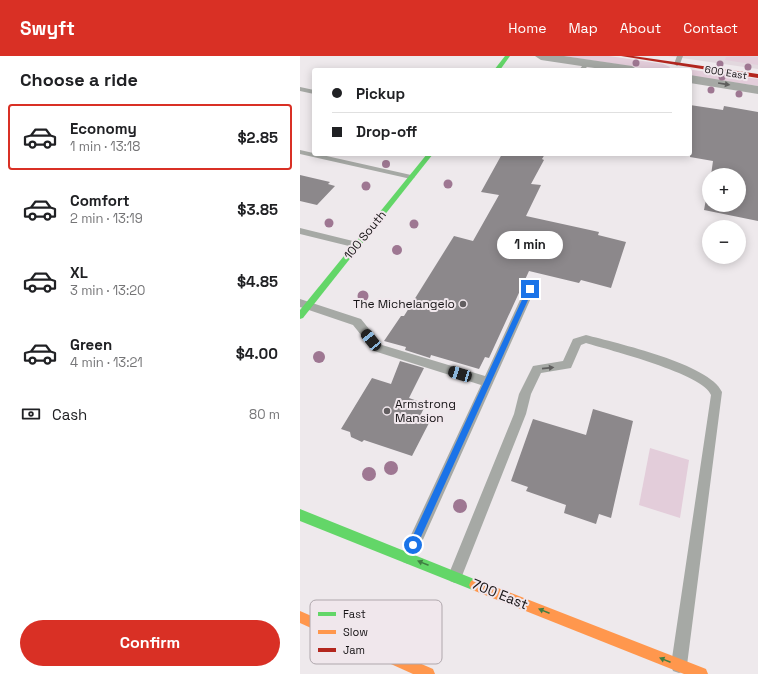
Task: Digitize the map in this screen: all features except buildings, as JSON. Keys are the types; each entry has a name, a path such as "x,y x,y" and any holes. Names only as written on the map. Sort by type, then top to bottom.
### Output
{"street":[{"path":"499,68 508,56"},
{"path":"541,56 584,66 611,68"},
{"name":"600 East","path":"623,56 758,76"},
{"name":"600 East","path":"692,79 758,90"},
{"name":"100 South","path":"300,316 304,304 357,245 428,156"},
{"name":"700 East","path":"300,515 701,674"},
{"path":"300,617 310,621"},
{"path":"406,664 428,674"}],"lane":[{"path":"300,89 311,92"},
{"path":"300,152 312,155"},
{"path":"318,156 411,177"},
{"path":"300,231 357,245"},
{"path":"408,557 530,289"},
{"path":"304,304 357,322 378,348 488,382"},
{"path":"455,576 520,414 525,394 537,369 567,366 577,342 586,339 682,369 702,378 716,391 716,400 679,665"}],"shaded area":[{"path":"563,56 609,56 663,64 670,67 642,68"},
{"path":"668,56 758,56 758,69"},
{"path":"726,57 758,57 758,65 725,60"},
{"path":"692,70 758,79 758,86 692,76"},
{"path":"650,448 689,460 680,518 639,505"}],"traffic: fast":[{"path":"499,68 508,56"},
{"path":"300,316 428,156"},
{"path":"300,515 475,585"}],"traffic: slow":[{"path":"475,585 701,674"},
{"path":"300,617 310,621"},
{"path":"406,664 428,674"}],"traffic: jam":[{"path":"623,56 758,76"}],"place":[{"name":"The Michelangelo","path":"463,304"},
{"name":"Armstrong Mansion","path":"387,411"}],"route":[{"path":"413,545 530,289"}]}
